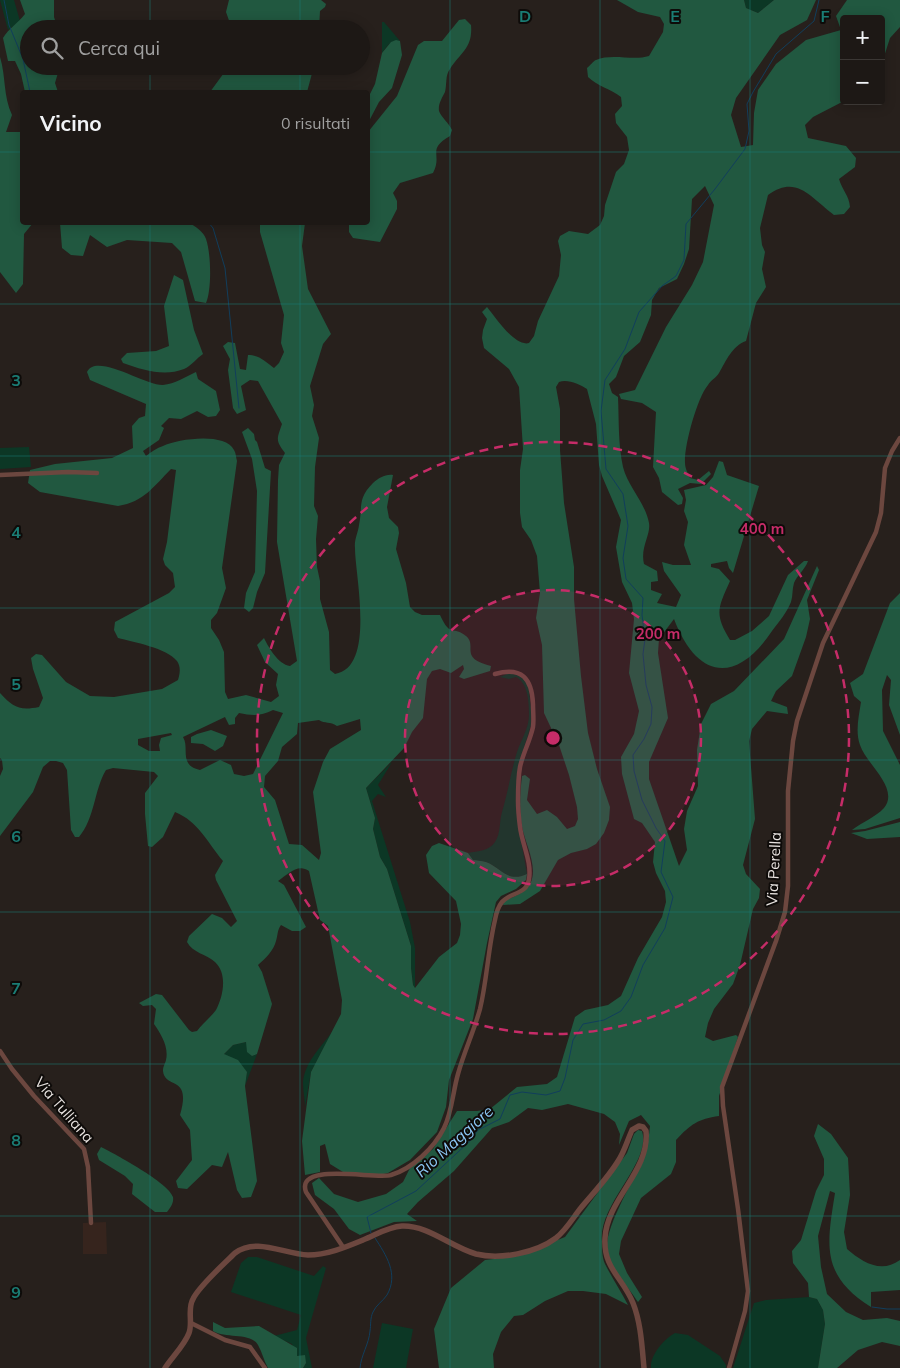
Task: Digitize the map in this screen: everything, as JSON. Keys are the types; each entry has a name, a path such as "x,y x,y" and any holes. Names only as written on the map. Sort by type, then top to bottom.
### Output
{"street":[{"name":"Via Perella","path":"728,1368 745,1311 748,1291 722,1088 785,912 788,886 788,791 797,721 823,643 876,532 882,512 885,468 900,438"},
{"path":"0,475 68,472 97,474"},
{"path":"344,1247 306,1192 306,1182 312,1177 334,1173 380,1177 391,1175 418,1159 436,1141 446,1125 458,1071 480,1009 498,910 503,901 523,890 528,884 529,867 520,827 518,781 532,728 532,694 528,682 522,675 510,672 495,674"},
{"name":"Via Tulliana","path":"0,1051 12,1070 34,1096 84,1149 88,1167 91,1223"},
{"path":"165,1368 185,1341 191,1322 190,1306 194,1296 241,1249 263,1246 308,1254 324,1253 400,1226 422,1230 471,1252 488,1256 512,1254 542,1245 563,1231 616,1164 632,1130 638,1126 643,1127 647,1134 643,1154 610,1217 606,1229 605,1244 610,1267 633,1303 638,1320 644,1368"},
{"path":"191,1322 225,1340 250,1347 264,1367"}],"shaded area":[{"path":"106,1222 107,1254 83,1254 83,1223"}],"green space":[{"path":"0,0 14,0 20,21 8,30"},
{"path":"20,0 54,0 55,20 20,20 20,72 15,61 8,61 3,38 25,14"},
{"path":"229,0 321,0 326,4 320,11 320,20 229,20 226,12"},
{"path":"617,0 744,0 746,8 758,13 774,0 816,0 807,20 780,35 736,98 731,115 741,147 753,145 754,113 758,90 776,64 806,40 840,30 840,103 813,117 805,125 808,138 846,146 856,158 855,167 839,179 850,207 844,214 834,215 811,196 796,188 778,189 768,195 760,228 762,245 765,252 762,269 766,287 756,303 746,341 733,350 718,375 704,391 700,400 689,434 685,465 690,478 698,480 709,471 711,474 701,484 690,483 678,489 683,498 682,504 678,505 662,492 659,478 653,467 656,412 642,403 621,399 619,394 635,390 666,327 692,285 703,262 714,205 705,186 692,199 689,249 677,279 659,288 652,300 651,315 640,342 624,356 616,377 609,384 612,393 618,397 619,441 625,474 644,508 649,523 643,558 644,564 657,571 658,581 651,582 651,590 662,594 657,603 676,607 681,595 664,571 662,562 673,565 691,565 684,545 688,522 684,511 686,500 684,490 706,485 713,477 719,461 723,462 727,475 759,486 733,573 727,561 711,564 711,567 719,569 730,581 721,605 720,617 730,640 735,640 752,631 769,616 788,575 804,561 808,561 794,583 791,602 785,613 758,648 745,660 731,667 718,668 706,663 694,654 683,639 674,619 659,639 658,653 668,718 649,762 649,779 679,866 687,850 684,829 687,811 698,786 697,750 701,724 711,704 734,691 784,639 817,566 819,570 807,600 810,619 806,637 792,676 776,691 771,701 787,707 788,714 767,711 752,729 749,741 755,819 743,865 746,874 760,889 759,898 753,909 740,965 733,984 714,1009 705,1037 713,1041 736,1035 738,1037 719,1096 719,1116 695,1123 676,1140 676,1162 671,1174 641,1198 621,1241 619,1254 627,1273 642,1297 638,1302 612,1264 607,1253 607,1242 615,1217 641,1164 647,1147 650,1126 641,1115 629,1121 619,1145 620,1134 615,1122 604,1114 568,1104 542,1110 528,1108 509,1122 492,1128 454,1171 418,1202 407,1214 417,1221 394,1222 360,1235 349,1229 334,1209 315,1195 312,1183 319,1178 334,1194 358,1202 386,1194 403,1182 410,1168 433,1149 457,1111 490,1109 517,1087 547,1084 557,1077 575,1017 585,1010 608,1005 621,996 638,958 662,917 666,902 665,891 653,862 655,842 642,823 634,819 622,774 621,757 634,734 639,711 629,673 634,619 632,603 622,582 616,547 621,520 599,465 596,424 587,389 566,381 559,382 556,387 560,409 560,450 564,503 574,567 574,599 588,733 597,769 610,807 609,820 604,833 596,844 558,860 540,891 520,904 503,905 504,901 525,890 532,878 532,863 521,821 522,776 525,775 530,779 527,800 537,814 547,810 557,817 567,829 575,826 578,819 569,775 559,745 544,713 542,645 536,618 540,593 537,556 531,540 522,527 520,513 520,470 523,449 519,387 509,369 484,348 482,338 487,319 482,312 487,307 512,336 518,341 529,343 534,336 538,321 559,276 561,255 558,241 560,236 569,231 588,234 600,225 616,172 624,164 629,150 627,137 616,123 615,114 622,106 621,97 588,77 587,68 602,58 649,56 663,32 664,24 660,17 638,12"},
{"path":"744,0 774,0 758,13 746,8"},
{"path":"847,0 900,0 900,27 890,38 885,54 885,15 840,15 840,27 836,16"},
{"path":"465,19 471,25 471,33 468,45 448,71 445,92 440,101 439,111 452,130 450,136 437,149 436,167 433,173 400,183 393,193 397,201 397,209 380,242 353,238 349,232 349,225 370,225 370,130 397,96 418,45 424,41 442,41 459,20"},
{"path":"382,22 400,41 392,42 382,53"},
{"path":"400,41 402,55 392,88 379,102 370,119 370,94 375,84 382,53 391,42"},
{"path":"0,57 7,101 12,115 6,132 20,132 20,225 31,225 24,234 23,284 16,293 0,272"},
{"path":"21,75 57,75 55,83 57,90 25,90"},
{"path":"222,75 312,75 308,90 211,90"},
{"path":"60,225 192,225 203,234 208,245 210,280 206,303 195,301 181,252 172,243 127,240 107,247 90,235 83,256 71,255 62,248"},
{"path":"260,225 305,225 302,246 308,289 331,334 323,344 310,386 314,405 312,416 319,438 315,467 314,506 318,516 316,539 317,567 320,581 320,599 329,632 330,670 335,674 348,668 355,656 359,639 360,619 355,545 362,503 365,494 373,483 387,475 393,475 387,507 389,518 398,527 399,533 396,549 406,583 410,607 422,615 440,615 447,627 466,636 469,640 472,656 475,659 491,666 490,671 464,679 459,677 464,669 463,665 451,673 440,669 432,671 427,679 423,718 412,732 404,748 366,788 375,818 373,829 380,857 387,869 411,946 411,968 415,988 439,957 457,943 460,935 461,924 456,901 429,873 426,855 432,846 439,843 468,853 473,860 486,862 509,876 514,877 527,874 526,880 516,889 501,896 496,902 473,1019 449,1080 446,1107 437,1132 410,1160 388,1173 374,1176 343,1172 330,1164 325,1144 320,1146 320,1172 305,1175 302,1141 311,1072 341,1014 342,1000 328,926 320,920 309,871 301,868 297,869 278,881 284,885 306,927 300,931 292,931 281,925 273,948 258,965 272,1004 257,1054 252,1056 247,1052 246,1042 233,1045 224,1054 238,1060 247,1072 245,1086 257,1181 251,1197 242,1198 237,1190 228,1152 222,1167 212,1165 187,1189 178,1188 176,1181 192,1160 190,1130 180,1115 183,1094 177,1085 165,1077 163,1071 167,1055 162,1036 154,1024 156,1009 152,1005 143,1006 139,1003 156,994 162,995 192,1032 197,1031 216,1010 221,999 222,973 215,962 193,949 187,942 189,936 212,914 222,918 231,927 237,921 216,880 215,875 223,861 197,827 175,812 163,837 152,847 148,846 145,793 158,776 154,772 113,768 106,770 88,821 79,837 75,837 71,830 67,770 63,763 56,761 50,761 43,767 33,792 0,836 0,776 3,769 0,758 0,693 17,707 39,707 43,698 31,658 36,654 42,655 66,682 90,696 114,697 162,689 178,680 179,666 172,656 149,646 118,638 114,630 115,622 169,593 175,587 173,573 165,565 163,559 167,542 176,470 171,469 142,497 118,506 40,492 28,483 30,470 55,464 112,458 133,448 132,426 139,418 145,416 146,404 90,380 87,372 92,367 100,366 122,371 145,381 163,385 176,382 196,372 198,379 216,391 220,410 216,416 208,417 197,411 181,419 169,418 161,426 164,428 159,440 143,451 146,456 170,443 190,439 221,441 229,444 234,450 237,461 222,568 226,588 217,613 211,620 211,628 224,652 225,692 228,699 246,695 271,702 279,696 276,685 278,674 265,662 257,645 264,638 271,651 286,665 290,666 297,661 277,542 279,465 285,453 278,439 282,424 258,381 250,380 241,386 246,410 237,414 233,408 228,370 230,359 223,346 228,342 235,343 240,369 246,370 248,355 259,357 274,368 279,363 284,352 281,343 284,315 260,232","holes":["273,710 283,713 253,774 244,776 234,774 231,765 220,760 200,770 193,768 189,764 183,737 225,717 229,725 235,724 235,718 239,713 257,715","360,719 361,730 330,749 323,762 313,792 321,853 319,860 302,845 289,844 275,800 264,787 265,776 278,761 282,747 297,734 298,723 319,720 337,726","171,733 172,735 161,738 160,751 149,751 138,745 138,739"]},
{"path":"174,275 183,280 194,330 203,354 187,368 169,372 146,370 123,363 121,359 127,353 156,351 169,346 164,306"},
{"path":"248,428 254,434 265,468 271,471 265,573 253,608 249,612 244,608 246,593 255,572 257,491 252,459 242,432"},
{"path":"29,447 31,467 0,469 0,448"},
{"path":"900,593 900,735 889,705 891,680 887,675 882,690 883,731 900,765 900,818 865,829 852,830 884,808 888,800 888,792 885,784 860,745 858,718 861,702 854,696 850,683 863,674 890,603"},
{"path":"509,673 521,676 528,684 532,715 531,725 520,761 519,829 527,874 514,877 505,874 486,862 473,860 468,853 486,849 493,845 497,839 515,759 528,725 529,704 527,693 523,684 516,677 509,679 500,677"},
{"path":"211,730 227,736 223,746 215,751 203,744 191,743 191,737"},
{"path":"392,762 378,785 386,797 378,794 372,801 410,922 415,948 415,989 411,968 411,946 387,869 380,857 373,829 375,818 366,788"},
{"path":"900,822 900,837 867,839 851,833 865,831"},
{"path":"332,1032 311,1072 305,1107 303,1083 306,1069"},
{"path":"246,1042 252,1056 257,1054 245,1086 247,1072 224,1054 233,1045"},
{"path":"818,1124 831,1134 848,1158 850,1195 844,1232 847,1249 872,1265 886,1266 900,1260 900,1290 871,1292 871,1307 854,1295 835,1270 831,1257 829,1243 835,1193 830,1191 818,1236 821,1267 827,1294 846,1312 863,1320 887,1318 900,1321 900,1346 882,1342 858,1350 837,1368 818,1368 825,1324 823,1310 817,1299 809,1297 808,1283 793,1263 792,1251 801,1240 816,1191 824,1175 824,1159 814,1136"},
{"path":"638,1130 642,1131 643,1143 639,1156 608,1213 603,1227 602,1241 604,1262 628,1305 606,1294 568,1291 545,1301 523,1315 514,1316 501,1332 493,1354 494,1368 439,1368 434,1329 451,1288 485,1260 518,1256 565,1237 627,1153 634,1134"},
{"path":"101,1147 141,1169 162,1184 173,1197 172,1205 167,1212 155,1212 132,1194 133,1184 125,1176 99,1160 97,1154"},
{"path":"248,1257 257,1257 314,1276 323,1266 326,1268 306,1338 312,1368 303,1368 306,1363 296,1356 292,1344 274,1336 297,1330 301,1315 231,1292 241,1263"},
{"path":"809,1297 817,1299 823,1310 825,1324 818,1368 733,1368 754,1303 766,1300"},
{"path":"213,1322 225,1328 259,1326 297,1348 297,1356 305,1355 306,1363 303,1368 268,1368 255,1341 250,1338 225,1335 213,1331"},
{"path":"382,1323 413,1329 406,1368 373,1368"},
{"path":"675,1333 688,1335 720,1356 726,1368 651,1368 655,1353 666,1339"}],"waterway":[{"path":"4,0 9,25 20,52"},
{"name":"Rio Maggiore","path":"371,1233 367,1217 416,1191 470,1141 478,1130 500,1119 510,1095 522,1092 546,1095 560,1091 565,1078 573,1040 583,1024 604,1020 621,1011 631,997 643,965 665,928 673,897 661,872 665,841 642,800 634,771 633,755 651,724 652,707 646,685 643,654 645,639 642,615 643,598 626,579 623,558 628,526 623,494 606,469 601,411 605,380 625,349 639,312 662,286 676,276 684,260 686,224 745,149 749,131 747,104 753,92 776,54 814,21 819,0"},
{"path":"26,75 30,90"},
{"path":"210,225 225,268 239,408"},
{"name":"Rio Maggiore","path":"360,1368 369,1336 372,1314 387,1295 392,1280 390,1265 375,1238"},
{"path":"872,1307 900,1309"}]}
